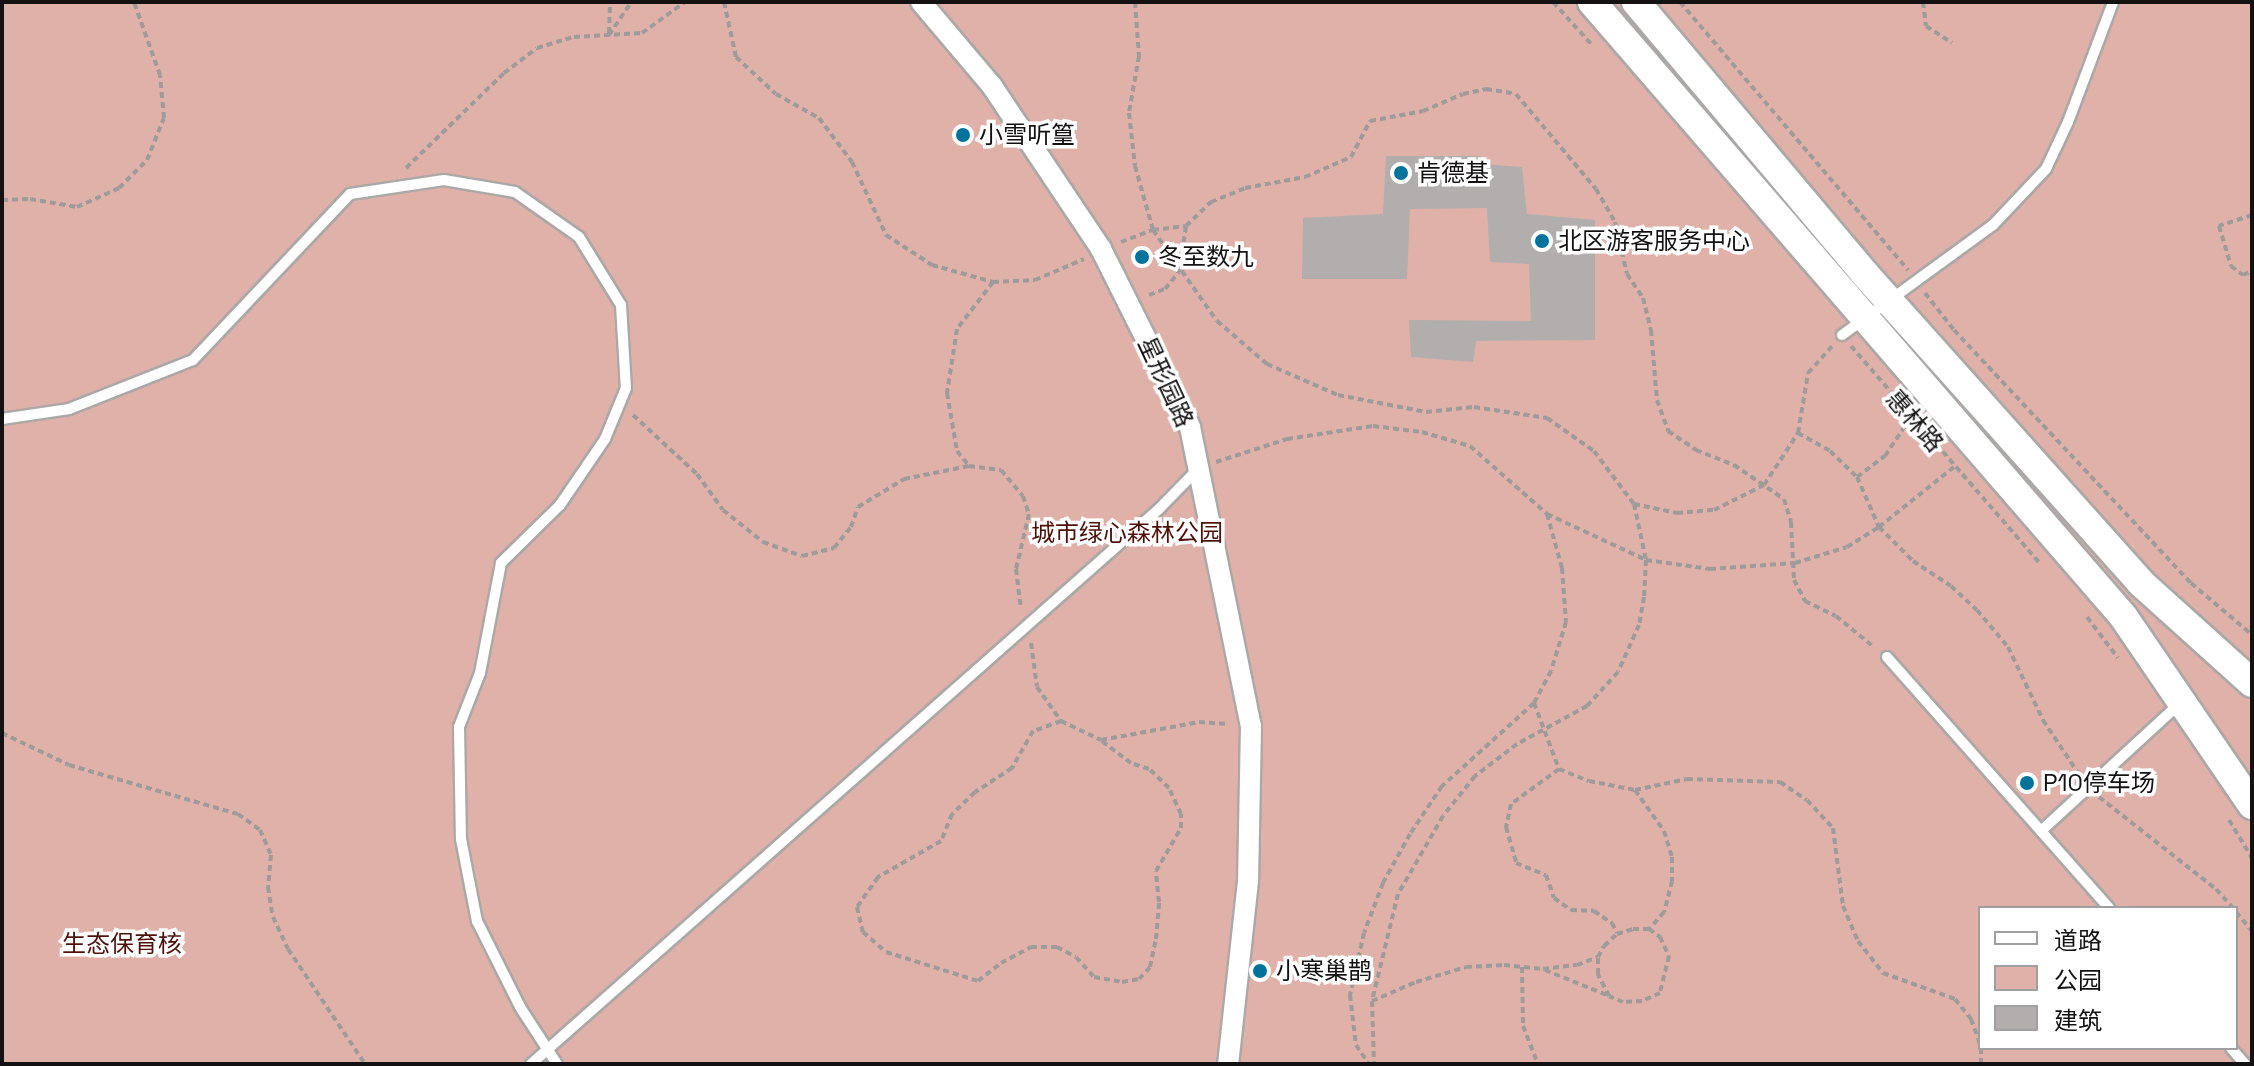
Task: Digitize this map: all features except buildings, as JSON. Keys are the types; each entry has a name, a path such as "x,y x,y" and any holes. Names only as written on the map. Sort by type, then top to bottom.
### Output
{"main road":[{"name":"惠林路","path":"1592,2 1853,326 2123,616 2183,700 2240,812"},
{"path":"1636,2 1889,301 2141,583 2252,683"}],"street":[{"name":"星形园路","path":"921,2 992,86 1101,249 1190,427 1251,726 1248,881 1228,1064"}],"lane":[{"path":"1853,326 1993,225 2046,169 2068,122 2113,2"},
{"path":"2,419 69,409 193,360 350,194 444,180 515,192 579,237 621,305 626,388 605,439 560,505 501,563 480,673 459,727 461,839 477,921 546,1051 557,1064"},
{"path":"531,1064 1028,624 1199,468"},
{"path":"1887,657 2107,906"},
{"path":"2041,831 2183,700"}],"path":[{"path":"2,200 30,199 77,207 119,188 147,160 164,118 160,75 134,2"},
{"path":"609,35 610,2"},
{"path":"609,35 631,2"},
{"path":"372,191 411,164 504,73 537,48 574,37 642,33 685,2"},
{"path":"724,2 736,57 776,94 819,118 852,162 886,235 932,265 993,282 1035,280 1101,249 1153,230 1186,226 1211,202 1245,188 1305,177 1351,157 1370,121 1423,111 1475,91 1486,89 1516,94 1596,189 1615,222 1627,274 1643,298 1651,330 1657,400 1668,431 1696,450 1734,465 1784,499 1795,563 1794,580 1805,601 1836,616 1887,657"},
{"path":"1135,2 1139,56 1129,113 1135,166 1153,230 1179,272 1217,321 1267,364 1354,398 1426,412 1474,407 1547,418 1594,451 1634,504 1646,560 1639,625 1618,672 1587,706 1517,744 1475,776 1443,816 1398,894 1372,1001 1371,1064"},
{"path":"1553,2 1594,47"},
{"path":"1680,2 1916,280 1954,330 2191,583 2252,635"},
{"path":"1923,2 1926,26 1952,43"},
{"path":"2252,215 2219,226 2231,266 2243,275 2252,271"},
{"path":"1129,303 1165,289 1179,272 1186,226"},
{"path":"969,466 957,451 949,407 951,357 957,329 993,282"},
{"path":"1634,504 1677,513 1714,510 1764,485 1798,433 1808,373 1853,326"},
{"name":"惠林路","path":"1853,326 1911,416 2049,572"},
{"path":"619,405 697,474 723,510 763,542 802,556 834,548 851,527 858,507 904,479 969,466 1001,470 1023,496 1029,514 1016,569 1019,602 1028,624 1037,687 1061,721 1101,740 1131,763 1149,769 1169,788 1181,814 1181,828 1156,871 1159,902 1156,939 1150,967 1139,979 1122,982 1094,977 1076,957 1057,947 1031,947 1001,963 978,981 886,952 863,932 857,907 878,877 941,841 952,814 975,792 1012,768 1033,731 1061,721"},
{"path":"1857,477 1885,456 1911,416"},
{"path":"1199,468 1287,439 1373,426 1422,432 1470,446 1547,514 1646,560 1710,569 1795,563 1847,547 1879,527 1954,467"},
{"path":"1798,433 1830,451 1857,477 1879,527 1913,561 1969,602 2008,647 2066,759 2089,787 2125,820 2216,889 2231,906"},
{"path":"1371,1064 1356,1045 1350,995 1364,933 1383,883 1442,786 1534,703 1551,671 1566,622 1562,568 1547,514"},
{"path":"2078,605 2126,668"},
{"path":"1534,703 1559,769 1589,781 1635,790 1687,779 1780,782 1807,800 1833,828 1843,906 1858,941 1883,973 1955,999 1971,1019 1978,1040"},
{"path":"1101,740 1199,722 1251,726"},
{"path":"2,733 69,765 238,814 260,830 271,855 268,887 273,917 288,949 365,1064"},
{"path":"1559,769 1511,804 1506,827 1516,863 1546,875 1554,898 1571,910 1594,911 1612,923 1617,934"},
{"path":"1609,996 1598,974 1598,957 1604,946 1617,934 1649,929 1664,912 1672,881 1672,857 1664,831 1635,790"},
{"path":"2240,812 2252,858"},
{"path":"2238,915 2252,931"},
{"path":"1543,969 1623,1002 1642,1001 1660,993 1669,956 1660,937 1649,929"},
{"path":"1372,1001 1416,982 1466,967 1543,969 1577,965 1598,957"},
{"path":"1522,967 1523,1026 1538,1064"}],"green space":[{"name":"城市绿心森林公园","path":"2,2 2252,2 2252,1064 2,1064"}],"place":[{"name":"小雪听篁","path":"963,135"},
{"name":"肯德基","path":"1401,173"},
{"name":"北区游客服务中心","path":"1542,241"},
{"name":"冬至数九","path":"1142,257"},
{"name":"P10停车场","path":"2027,783"},
{"name":"小寒巢鹊","path":"1260,971"}],"park label":[{"name":"生态保育核","path":"122,944"}]}
